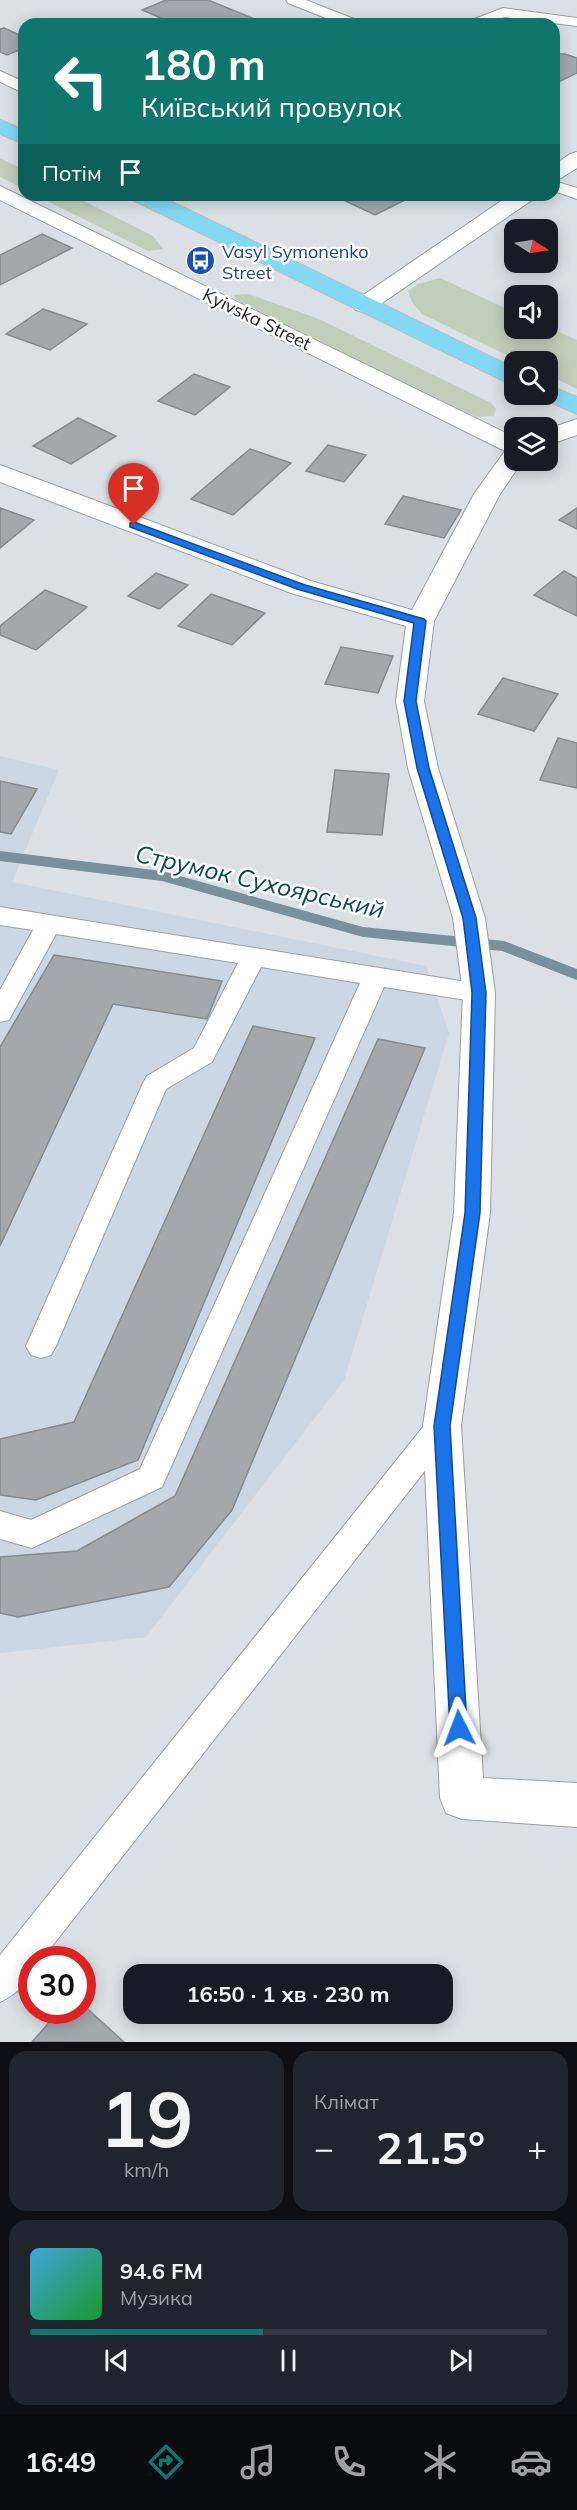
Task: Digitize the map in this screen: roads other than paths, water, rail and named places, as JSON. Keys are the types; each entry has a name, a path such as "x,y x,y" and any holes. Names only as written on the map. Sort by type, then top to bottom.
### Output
{"main road":[{"path":"0,126 18,135"},
{"path":"153,201 504,371"},
{"path":"558,397 577,406"}],"street":[{"path":"560,170 577,158"},
{"name":"Kyivska Street","path":"0,192 18,201"},
{"name":"Kyivska Street","path":"18,201 504,441"},
{"path":"364,305 509,201"},
{"path":"558,434 577,426"},
{"path":"504,470 487,494 420,621 410,701 423,768 469,918 477,980 472,1213 442,1426 462,1798 577,1805"},
{"path":"0,473 301,587 420,621"}],"lane":[{"path":"293,0 339,18"},
{"path":"488,18 503,12 547,18"},
{"path":"560,20 577,22"},
{"path":"0,76 18,85"},
{"path":"560,188 577,194"},
{"path":"0,916 376,976 477,980"},
{"path":"0,1013 49,924"},
{"path":"41,1346 156,1083 203,1055 254,957"},
{"path":"0,1525 32,1534 152,1478 376,976"},
{"path":"0,1984 442,1426"}],"waterway":[{"name":"Струмок Сухоярський","path":"0,856 162,876 363,932 504,946 577,975"}],"place":[{"name":"Vasyl Symonenko Street","path":"201,261"}]}
